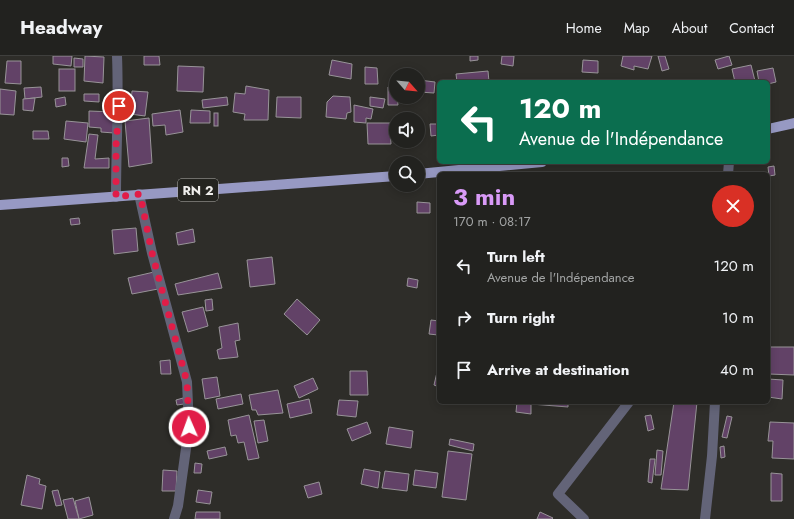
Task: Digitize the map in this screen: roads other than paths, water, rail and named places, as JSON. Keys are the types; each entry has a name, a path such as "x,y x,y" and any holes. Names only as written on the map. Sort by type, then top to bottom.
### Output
{"main road":[{"path":"770,128 794,123"},
{"path":"439,172 521,164"},
{"path":"425,173 437,172"},
{"name":"RN 2","path":"0,205 389,176"}],"street":[{"path":"116,197 116,145 119,106 117,56"},
{"path":"140,194 152,253 187,382 189,427 178,506 174,519"},
{"path":"584,519 558,494 627,404"},
{"path":"705,519 712,456 715,404"}]}
